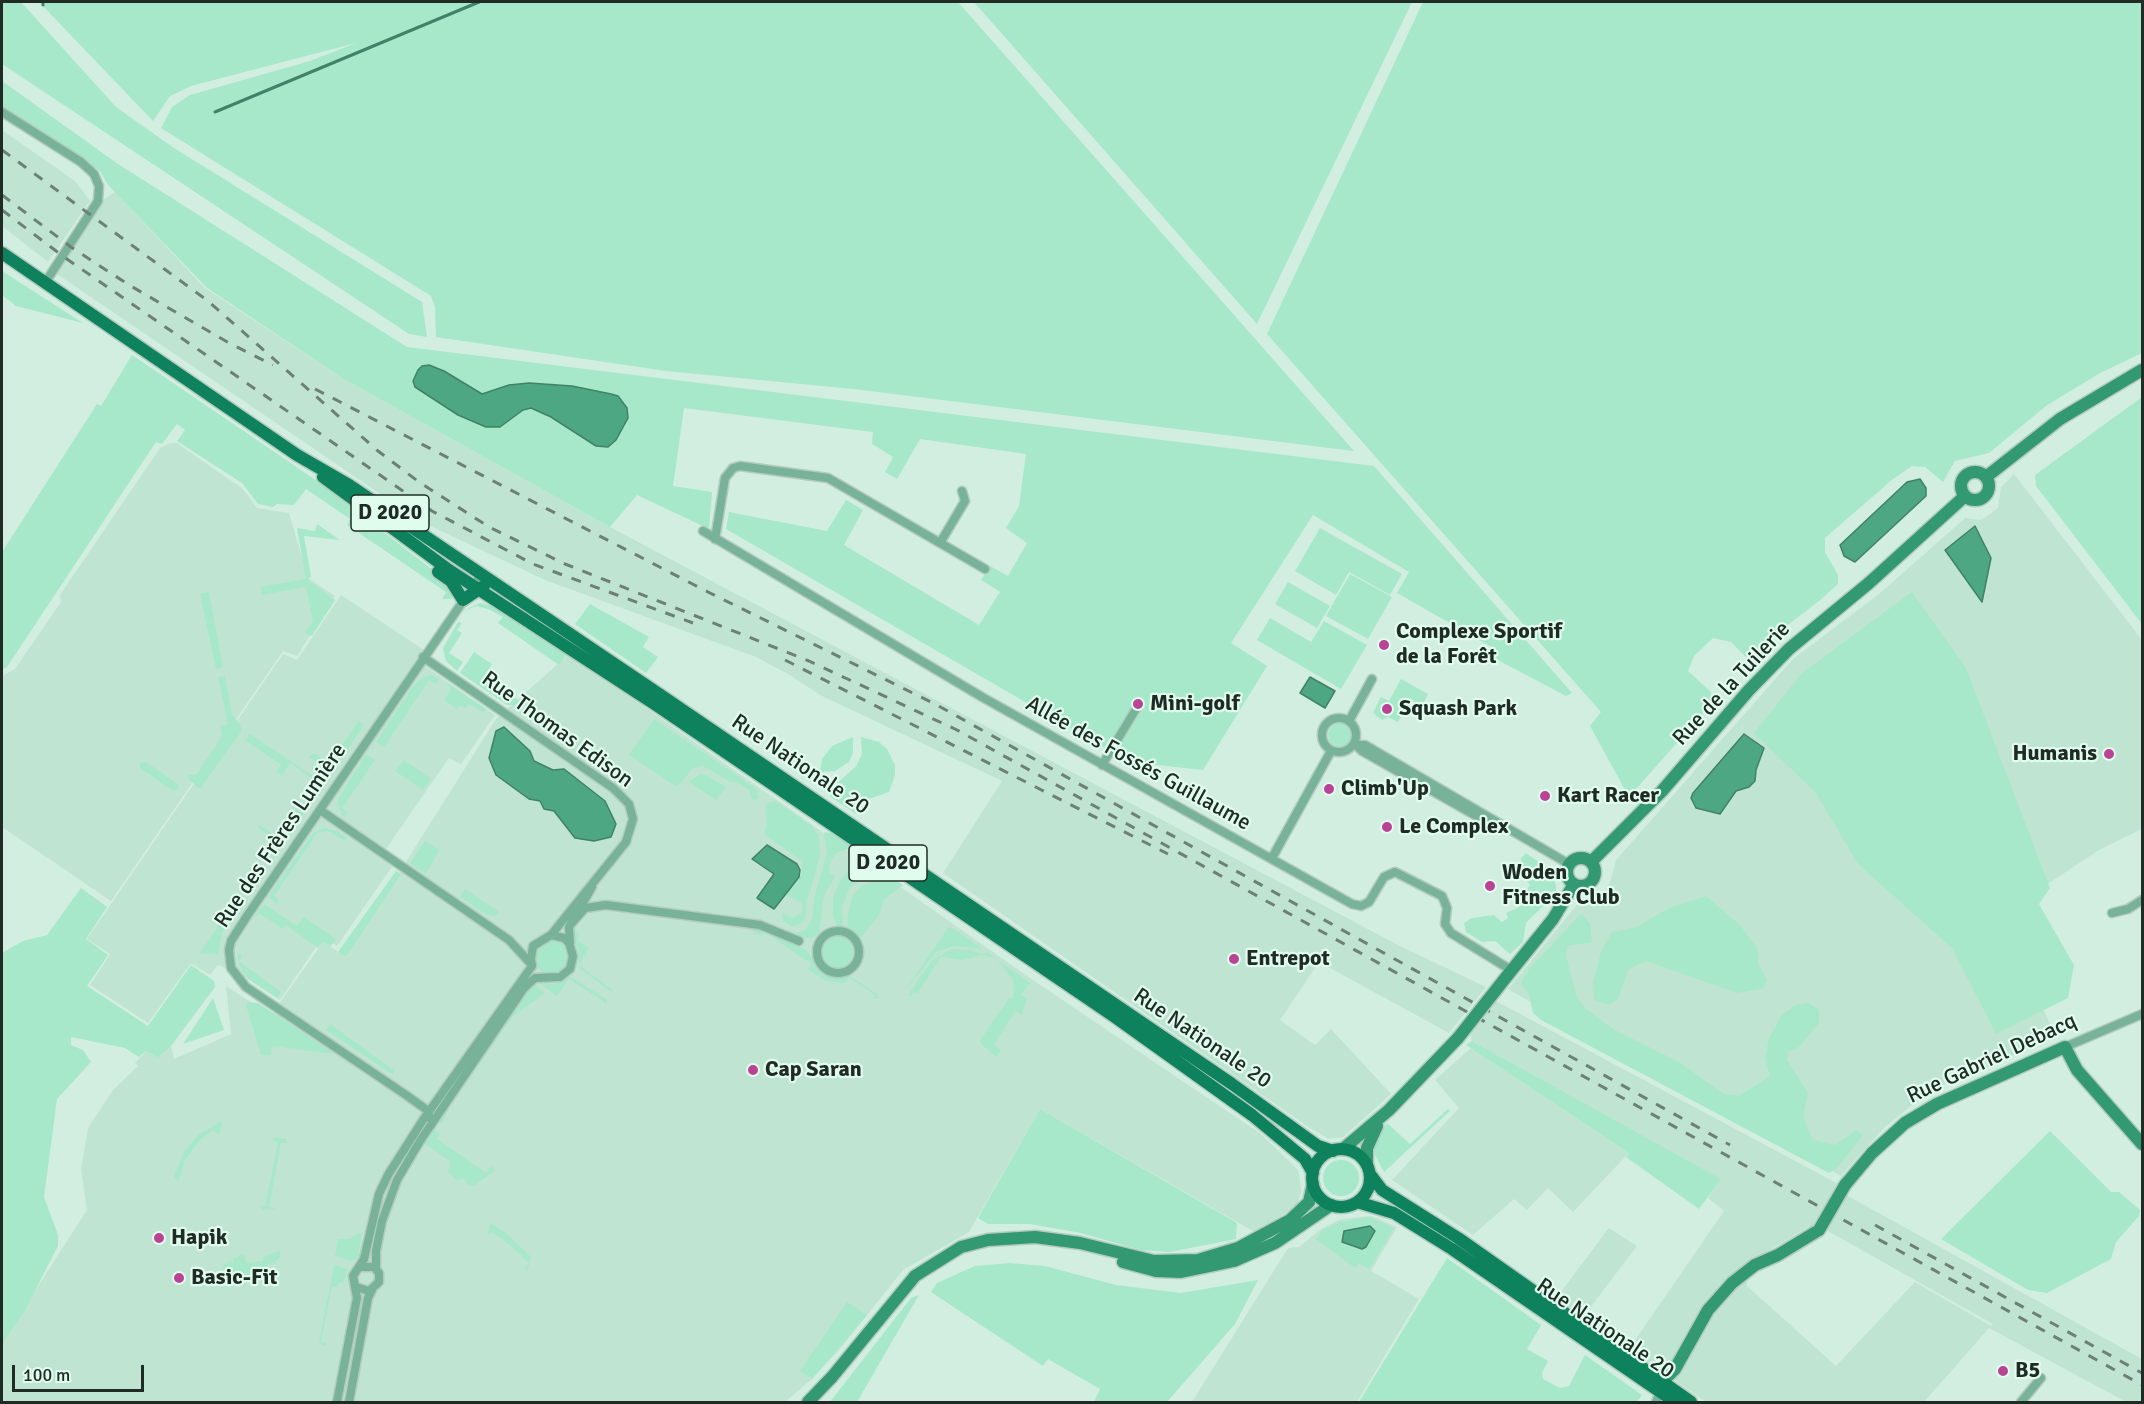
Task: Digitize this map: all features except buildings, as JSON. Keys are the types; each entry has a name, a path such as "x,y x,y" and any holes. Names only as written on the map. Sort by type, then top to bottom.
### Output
{"main road":[{"name":"D 2020","path":"2,253 297,455"},
{"name":"Rue Nationale 20","path":"297,455 348,498 477,583 1115,1017 1252,1115 1305,1160 1313,1179"},
{"name":"Rue Nationale 20","path":"297,455 349,485 477,583 625,671 1223,1078 1318,1146 1338,1150"},
{"name":"Rue Nationale 20","path":"348,498 364,517 451,581 463,600"},
{"path":"463,600 477,583"},
{"path":"1338,1150 1353,1152 1368,1169 1368,1190 1357,1202 1344,1207 1331,1205 1323,1200 1313,1179 1320,1159 1338,1150"},
{"name":"Rue Nationale 20","path":"1368,1169 1382,1190 1458,1238 1664,1393"},
{"name":"Rue Nationale 20","path":"1357,1202 1394,1213 1452,1249 1664,1393 1691,1402"}],"street":[{"path":"2,112 81,162 94,174 99,186 98,201 45,283"},
{"path":"1986,477 2060,419 2142,370"},
{"path":"715,539 725,478 733,468 740,466 828,478 985,569"},
{"path":"1974,472 1986,477 1989,484 1986,496 1975,501 1965,496 1961,488 1966,476 1974,472"},
{"path":"940,543 965,501 962,491"},
{"name":"Rue de la Tuilerie","path":"1338,1150 1389,1110 1458,1038 1553,919 1574,884 1582,886 1592,880 1595,869 1591,862 1662,791 1749,690 1789,649 1869,583 1965,496"},
{"name":"Allée des Fossés Guillaume","path":"702,531 1102,765 1357,905 1369,902 1387,874 1398,873 1444,899 1447,908 1445,924 1450,933 1509,973"},
{"name":"Rue des Frères Lumière","path":"430,1119 427,1110 246,987 231,968 228,958 231,941 463,600"},
{"name":"Rue Thomas Edison","path":"423,657 623,797 632,812 632,828 626,842 581,900 547,936"},
{"path":"1349,721 1372,679"},
{"path":"1102,765 1136,710"},
{"path":"1331,751 1323,741 1325,724 1334,718 1349,721 1356,731 1356,744 1362,751 1494,826 1499,824 1569,864"},
{"path":"1331,751 1346,751 1356,744"},
{"path":"1272,858 1331,751"},
{"path":"320,810 509,940 538,973 547,978"},
{"path":"1569,864 1580,858 1591,862"},
{"path":"1569,864 1568,877 1574,884"},
{"path":"581,900 760,925 800,941"},
{"name":"Rue Thomas Edison","path":"571,924 581,900"},
{"path":"2112,913 2128,909 2142,900"},
{"path":"337,1402 357,1298 353,1276 360,1267 383,1185 408,1143 430,1119 524,988 535,978 560,977 570,969 573,963 568,933 571,924 585,908 606,905"},
{"path":"845,932 855,940 859,953 851,969 832,973 822,966 817,950 820,940 827,934 845,932"},
{"path":"509,940 528,943 547,936 564,938 572,949"},
{"path":"349,1402 368,1298 379,1282 376,1269 378,1242 391,1192 430,1119 532,966 533,946 547,936"},
{"name":"Rue Gabriel Debacq","path":"1664,1393 1710,1316 1714,1302 1732,1283 1755,1265 1772,1258 1819,1230 1845,1185 1872,1153 1905,1123 1938,1104 2142,1014"},
{"path":"2059,1049 2057,1058 2077,1070 2142,1144"},
{"name":"Rue de la Tuilerie","path":"1368,1169 1369,1140 1389,1110"},
{"path":"1287,1229 1306,1205 1313,1179"},
{"path":"808,1402 832,1377 901,1290 935,1261 961,1247 988,1240 1035,1237 1080,1244 1154,1261 1179,1262 1217,1256 1287,1229 1331,1205"},
{"name":"Rue Gabriel Debacq","path":"1664,1393 1681,1372 1729,1297 1772,1258"},
{"path":"360,1267 370,1266 376,1269"},
{"path":"356,1287 362,1291 372,1290"},
{"path":"2021,1402 2041,1378"}],"shaded area":[{"path":"2,2 21,2 116,107 174,148 422,302 427,337 409,334 2,64"},
{"path":"39,2 958,2 1354,451 853,389 666,371 436,337 435,307 431,296 161,128 172,107 190,95 310,61 356,43 191,86 170,96 153,121"},
{"path":"974,2 1412,2 1257,324"},
{"path":"1423,2 2142,2 2142,353 2100,373 2046,406 1989,453 1955,461 1943,482 1925,467 1912,466 1893,479 1825,538 1825,552 1838,575 1838,584 1819,601 1746,657 1731,642 1713,638 1694,656 1688,671 1711,692 1712,703 1629,797 1590,726 1601,712 1267,334"},
{"path":"2,81 118,164 407,347 1374,466 1572,693 1566,696 1494,658 1497,650 1397,593 1409,572 1313,515 1231,643 1267,666 1203,770 1129,762 726,529 729,512 827,531 846,500 863,510 844,545 979,625 1000,592 981,580 990,566 1008,576 1027,543 1006,528 1019,506 1026,454 920,439 897,479 885,472 893,457 872,444 873,432 684,408 673,486 712,492 709,529 637,495 610,527 344,379 207,288 108,185 100,171 2,108"},
{"path":"2,130 75,181 90,201 48,262 2,226"},
{"path":"115,192 205,288 344,379 610,527 1398,945 1486,987 1449,1033 1319,962 1280,1020 1315,1045 1331,1029 1391,1094 1343,1137 1329,1139 943,873 1002,781 822,696 756,657 545,580 420,521 57,274 62,260 103,200"},
{"path":"2,271 83,323 16,306 2,295"},
{"path":"132,355 320,483 442,577 451,591 452,599 442,599 446,592 347,525 350,519 306,489 294,505 277,504 273,507 258,504 242,483 177,441 185,430 177,424 162,444 156,442 7,667 2,670 2,552 97,404 101,406"},
{"path":"429,365 444,371 482,394 509,385 529,383 572,386 611,394 618,396 627,408 628,418 616,440 608,447 596,446 551,417 531,408 523,410 500,427 486,427 458,415 415,387 413,381 418,370 422,366"},
{"path":"2142,397 2142,624 2036,486 2035,475"},
{"path":"170,443 177,443 243,489 257,508 289,513 308,578 335,596 297,656 283,651 111,901 2,827 2,676 15,669 61,602 60,595 160,448"},
{"name":"Humanis","path":"2014,474 2142,640 2142,829 2099,850 2001,915 2055,1035 1980,1071 1933,1088 1884,1128 1841,1176 1508,989 1580,901 1602,895 1610,883 1616,860 1793,659 1879,594 1965,518 1981,520 1998,508 2001,487"},
{"path":"1920,479 1926,488 1926,496 1855,562 1844,556 1840,545 1907,482"},
{"path":"317,524 340,540 304,536 311,577 307,579 335,600 312,636 305,633 313,621 306,587 262,595 260,587 306,579 297,528 315,531"},
{"path":"1975,526 1991,558 1982,602 1945,550"},
{"path":"1320,528 1402,574 1390,595 1349,572 1336,595 1295,571"},
{"path":"1350,574 1392,597 1368,639 1326,616"},
{"path":"1288,582 1330,606 1317,628 1275,604"},
{"path":"209,592 223,667 216,669 200,594"},
{"path":"1912,592 1966,668 2050,888 2039,904 2074,965 2068,998 1996,1034 1952,948 1858,864 1816,793 1754,733 1802,673"},
{"path":"341,595 433,656 426,667 495,715 461,764 449,758 381,856 394,864 337,946 323,937 280,1000 246,977 218,965 210,975 191,963 148,1023 90,985 110,954 87,939 283,654 297,660"},
{"path":"480,603 496,607 567,654 559,665 498,623 503,617 477,606 461,612"},
{"path":"590,604 649,637 643,647 658,657 646,673 575,624"},
{"path":"1270,618 1311,642 1324,621 1367,645 1341,689 1257,640"},
{"path":"458,622 462,623 457,630 462,633 449,653 463,662 457,671 446,661 443,648"},
{"path":"474,652 492,664 484,677 520,701 515,705 507,705 460,673"},
{"path":"569,654 1030,978 1261,1134 1299,1171 1301,1193 1297,1205 1256,1233 1040,1109 969,1232 903,1270 840,1349 812,1379 785,1402 2,1402 2,1342 87,1210 81,1168 88,1128 113,1090 138,1066 135,1063 146,1051 158,1058 171,1046 174,1059 231,1034 226,986 271,1015 323,942 346,957 496,719"},
{"path":"431,675 439,679 436,684 429,680 384,747 376,742 413,686 421,679"},
{"path":"225,676 232,714 241,726 241,732 200,789 189,780 188,775 196,775 222,736 220,726 228,724 218,677"},
{"path":"1310,677 1335,691 1325,708 1300,693"},
{"path":"1401,679 1428,694 1422,706 1410,699 1398,722 1388,717 1382,720 1373,713 1381,697 1389,701"},
{"path":"447,683 486,709 485,711 469,704 466,708 459,706 457,709 444,700 451,689"},
{"path":"654,719 757,789 758,799 752,800 749,790 703,766 693,768 677,787 629,755"},
{"path":"359,721 364,725 335,768 324,767 309,757 313,753 330,763"},
{"path":"1340,723 1349,726 1352,735 1349,744 1340,747 1331,744 1328,735 1331,726"},
{"path":"504,727 530,751 534,761 553,770 564,769 605,801 616,824 611,837 594,841 575,838 554,811 544,809 540,801 529,799 496,775 489,758 496,731"},
{"path":"250,734 319,780 321,787 311,801 305,796 314,780 290,763 282,775 276,772 281,765 245,740"},
{"path":"1744,734 1764,748 1756,770 1755,781 1749,787 1736,791 1720,814 1696,808 1691,798 1693,793"},
{"path":"853,737 853,753 849,762 835,771 820,772 822,759 832,746"},
{"path":"861,737 879,742 887,749 895,765 895,775 889,792 866,800 860,814 856,814 831,797 829,791 856,766 862,754"},
{"path":"366,754 375,760 342,808 348,813 344,818 338,806 338,799"},
{"path":"404,760 431,779 423,790 395,771"},
{"path":"146,762 179,785 178,789 173,791 140,768 140,763"},
{"path":"700,774 726,787 716,800 689,782"},
{"path":"775,801 811,825 819,836 820,857 807,901 805,919 798,925 792,926 783,920 782,913 792,918 802,912 802,903 786,895 802,873 802,861 764,834 767,823 765,808 768,803"},
{"path":"300,803 307,808 283,843 258,828 260,825 277,837"},
{"path":"324,828 337,831 347,838 345,841 328,831 317,833 274,896 279,900 277,904 268,897 313,833"},
{"path":"824,832 831,833 854,847 837,852 830,862 829,873 835,876 824,896 819,933 812,938 804,938 795,933 805,930 812,919 815,895 827,853"},
{"path":"425,841 439,850 426,874 410,863"},
{"path":"767,845 797,864 800,870 799,877 774,909 757,898 774,874 752,859"},
{"path":"861,853 888,870 865,875 849,889 842,908 843,926 837,926 833,916 833,898 838,885"},
{"path":"1526,853 1550,870 1556,893 1526,923 1523,942 1510,954 1495,941 1482,942 1466,932 1464,923 1472,918 1494,915 1502,922 1508,918 1506,913 1519,907 1520,899 1530,885 1525,879 1521,858"},
{"path":"396,871 401,874 346,957 338,952"},
{"path":"884,877 903,885 884,899 880,913 860,939 849,928 847,918 853,895 861,886"},
{"path":"81,888 107,907 86,939 108,955 87,986 148,1026 191,965 214,981 215,987 171,1046 158,1058 146,1051 139,1057 125,1048 71,1037 71,1045 83,1050 91,1062 57,1099 44,1197 58,1235 58,1246 24,1312 2,1344 2,953 23,941 47,935"},
{"path":"465,889 499,912 496,916 487,915 460,897"},
{"path":"1706,896 1739,924 1757,948 1759,965 1767,979 1763,989 1737,993 1646,961 1628,970 1618,999 1609,1005 1594,1000 1593,983 1601,952 1612,932 1637,927 1669,908"},
{"path":"264,904 297,926 304,917 336,939 330,947 323,942 318,948 286,925 283,929 260,914 254,917"},
{"path":"1581,914 1590,923 1592,942 1568,946 1566,956 1577,998 1585,1008 1613,1029 1679,1062 1724,1094 1739,1096 1770,1076 1765,1058 1769,1038 1782,1015 1795,1005 1809,1003 1819,1010 1819,1023 1799,1047 1788,1052 1787,1060 1808,1093 1803,1117 1813,1140 1835,1145 1856,1130 1863,1135 1837,1168 1829,1173 1541,1020 1533,1013 1529,995 1521,983 1528,970"},
{"path":"228,919 230,921 222,933 218,955 200,953 221,922 224,924"},
{"path":"576,924 575,930 580,934 577,940 589,948 579,965 614,991 610,991 579,968 578,951 572,934"},
{"path":"948,928 952,928 983,949 955,946 936,952 904,991"},
{"path":"749,929 763,930 807,950 822,973 833,978 850,976 877,994 879,998 873,999 875,995 850,978 843,983 826,981 808,969 811,964 809,962 764,932 761,936"},
{"path":"837,936 848,941 853,952 848,963 837,968 826,963 821,952 826,941"},
{"path":"551,940 563,945 568,957 563,969 551,974 539,969 534,957 539,945"},
{"path":"952,949 970,950 981,954 987,952 996,959 984,955 962,960 941,957 917,994 914,992 911,995 913,997 908,995 932,960"},
{"path":"237,951 242,957 239,961 281,992 277,998 248,979 240,967"},
{"path":"997,959 1030,983 1021,995 1027,999 1022,1015 1015,1011 994,1045 1001,1050 996,1057 979,1042 1009,998 1012,999 1014,992 1013,980"},
{"path":"571,977 606,999 607,1003 604,1008 606,1003 569,979 557,996 537,982 552,984"},
{"path":"533,983 545,993 513,1016 449,1108 442,1124 438,1120"},
{"path":"213,998 224,1030 183,1044"},
{"path":"1496,1001 1842,1186 1846,1183 1848,1196 2142,1359 2142,1402 2126,1402 1989,1328 1924,1402 1706,1402 1629,1349 1724,1211 1708,1198 1720,1179 1472,1041 1470,1033","holes":["1819,1226 1993,1324 1991,1326 1915,1282 1836,1366 1747,1286 1744,1265 1807,1228 1812,1230"]},
{"path":"249,1002 258,1003 335,1054 272,1046 271,1055 261,1055 246,1005"},
{"path":"330,1024 395,1070 392,1074 326,1030"},
{"path":"1472,1041 1721,1179 1699,1209 1626,1157 1629,1153 1466,1045"},
{"path":"1471,1048 1629,1153 1573,1212 1548,1188 1527,1210 1514,1199 1473,1235 1392,1180 1459,1108 1435,1080"},
{"path":"1040,1109 1237,1223 1236,1239 1170,1252 1140,1250 1081,1233 1030,1224 988,1224 978,1218"},
{"path":"1448,1109 1450,1111 1384,1172 1375,1155 1374,1146 1387,1123 1410,1144"},
{"path":"223,1120 219,1135 213,1130 201,1139 185,1160 178,1182 174,1176 184,1152 198,1135"},
{"path":"432,1128 440,1134 437,1139 486,1173 491,1166 495,1171 473,1186 467,1184 463,1178 457,1181 447,1171 450,1168 450,1161 422,1142"},
{"path":"2050,1131 2111,1192 2119,1192 2140,1210 2139,1216 2116,1242 2111,1259 2047,1293 2028,1290 1941,1239"},
{"path":"276,1137 286,1139 287,1143 281,1143 269,1207 276,1209 263,1210 260,1206 265,1207 278,1142 272,1140"},
{"path":"1341,1160 1354,1165 1359,1178 1354,1191 1341,1196 1328,1191 1323,1178 1328,1165"},
{"path":"1371,1216 1397,1227 1371,1271 1419,1299 1357,1402 1192,1402 1288,1248 1299,1247 1321,1229 1341,1219"},
{"path":"1369,1217 1394,1228 1369,1269 1359,1263 1355,1268 1316,1239 1321,1231 1340,1222"},
{"path":"490,1223 506,1233 531,1257 527,1272 524,1269 529,1263 509,1244 492,1232 487,1237"},
{"path":"1370,1226 1375,1231 1366,1247 1362,1249 1342,1242 1344,1231"},
{"path":"1609,1228 1637,1246 1583,1317 1557,1297"},
{"path":"362,1232 359,1251 361,1257 351,1261 335,1256 338,1239 349,1239"},
{"path":"280,1250 280,1257 275,1261 278,1267 273,1262 243,1279 246,1285 242,1286 234,1282 222,1267 231,1260 233,1264 233,1259 244,1254 246,1263 263,1261 263,1257"},
{"path":"1447,1258 1541,1325 1527,1349 1548,1361 1542,1373 1543,1379 1560,1388 1569,1386 1585,1355 1642,1395 1637,1402 1359,1402"},
{"path":"1010,1263 1045,1266 1116,1285 1181,1293 1258,1280 1235,1324 1167,1402 1094,1402 1100,1389 1048,1359 1043,1366 931,1292 937,1283 975,1266"},
{"path":"334,1265 348,1269 344,1282 339,1283 337,1287 332,1287 321,1342 327,1343 324,1346 319,1343"},
{"path":"919,1295 857,1402 830,1402 911,1298"},
{"path":"847,1302 867,1315 812,1379 800,1371"}],"waterway":[{"path":"215,112 479,2"}],"railway":[{"path":"2,150 208,301 378,451 419,482 489,527 565,564 809,661 957,730 2142,1385"},
{"path":"2,195 71,247 129,285 229,343 273,365"},
{"path":"2,210 64,257 432,511 533,564 693,623"},
{"path":"315,389 710,593 935,704 1730,1145"},
{"path":"785,660 1168,854"},
{"path":"1875,1225 2142,1373"}],"place":[{"name":"Complexe Sportif de la Forêt","path":"1384,645"},
{"name":"Mini-golf","path":"1138,704"},
{"name":"Squash Park","path":"1387,709"},
{"name":"Humanis","path":"2109,754"},
{"name":"Climb'Up","path":"1329,789"},
{"name":"Kart Racer","path":"1545,796"},
{"name":"Le Complex","path":"1387,827"},
{"name":"Woden Fitness Club","path":"1490,886"},
{"name":"Entrepot","path":"1234,959"},
{"name":"Cap Saran","path":"753,1070"},
{"name":"Hapik","path":"159,1238"},
{"name":"Basic-Fit","path":"179,1278"},
{"name":"B5","path":"2003,1371"}]}
